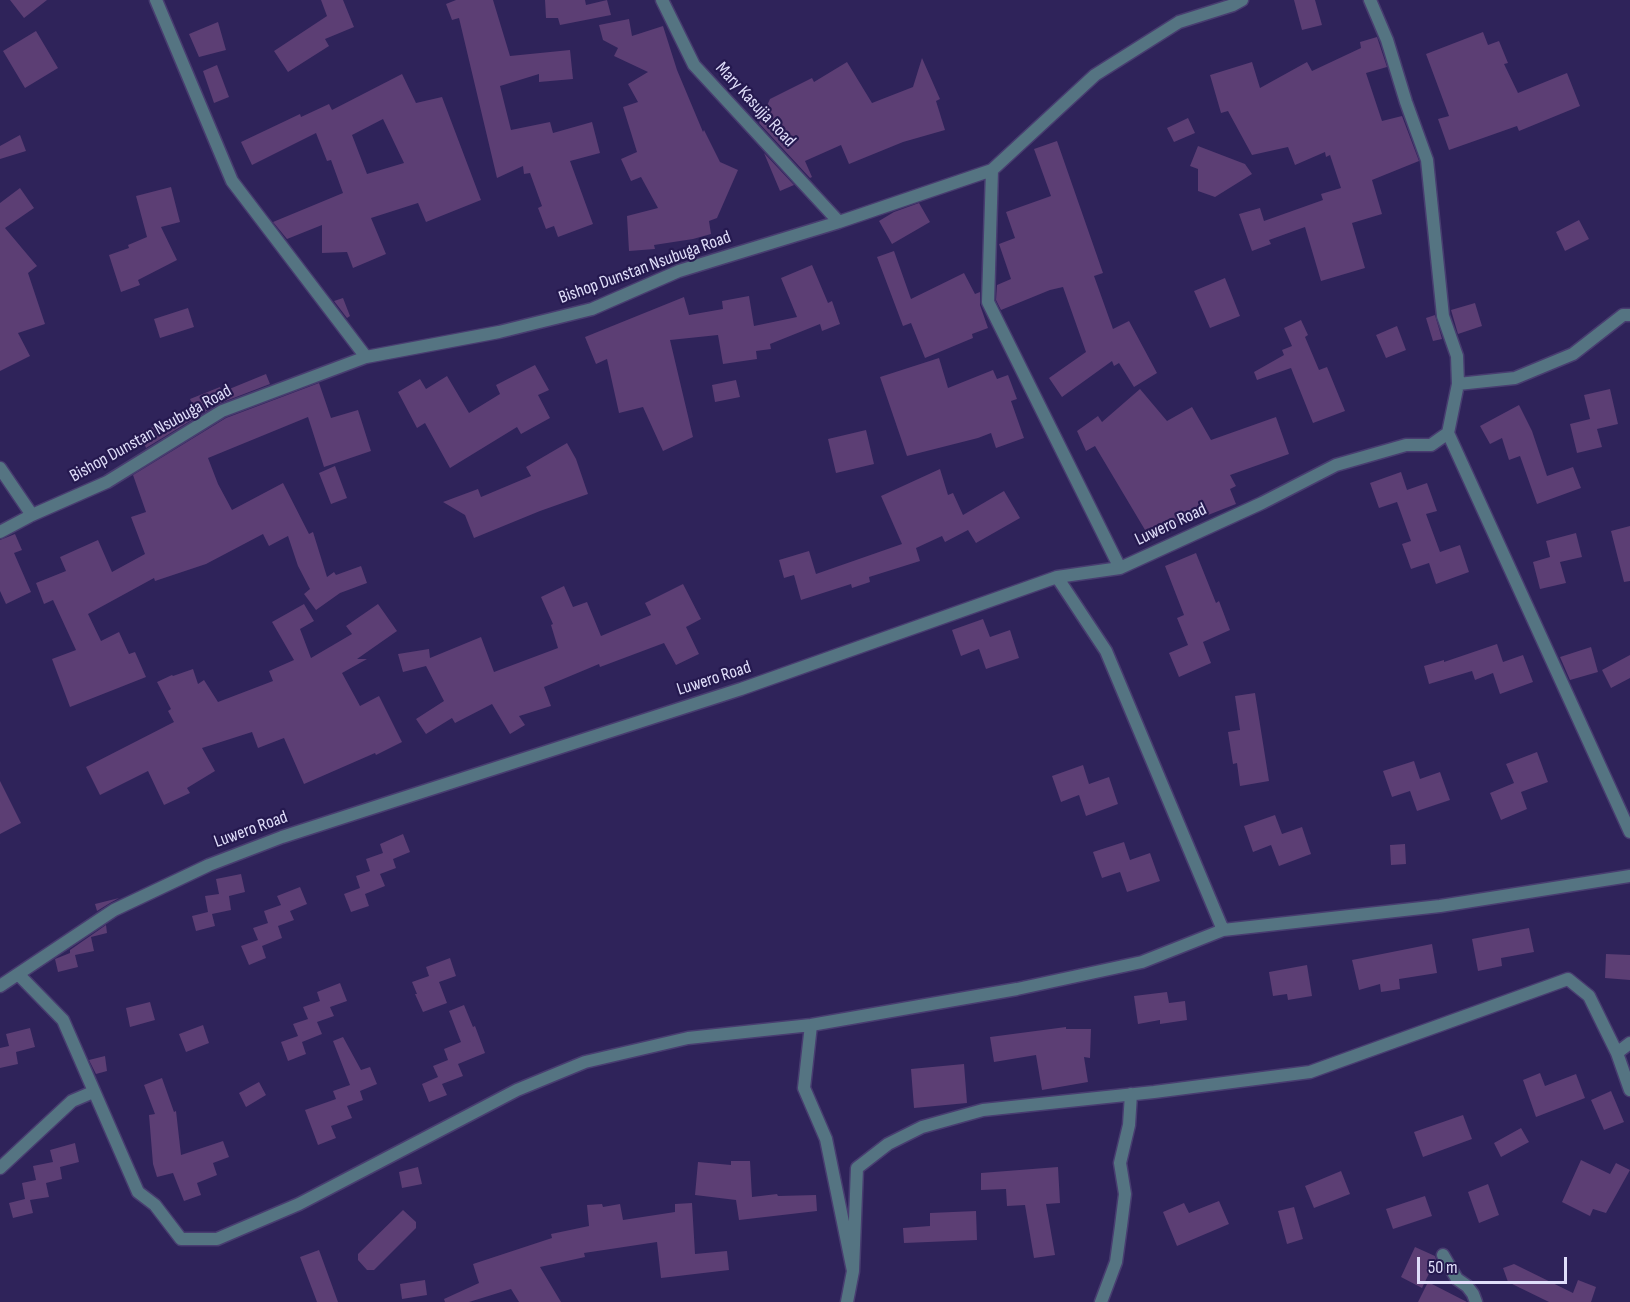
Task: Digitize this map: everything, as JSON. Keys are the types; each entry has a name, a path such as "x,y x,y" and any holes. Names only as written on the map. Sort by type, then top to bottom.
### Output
{"street":[{"path":"156,0 232,181 366,357"},
{"name":"Mary Kasujja Road","path":"662,0 694,65 839,222"},
{"name":"Bishop Dunstan Nsubuga Road","path":"0,532 32,515 107,482 222,411 366,357 499,332 592,309 679,271 839,222 992,170 1095,75 1179,22 1242,0"},
{"path":"1370,0 1387,40 1427,160 1443,316 1457,356 1458,384 1448,433 1630,831"},
{"path":"992,170 988,303 1120,568"},
{"path":"1458,384 1515,378 1573,354 1623,315 1630,315"},
{"name":"Luwero Road","path":"0,986 114,910 220,861 282,837 741,689 1057,577 1120,568 1336,465 1406,445 1431,445 1448,433"},
{"path":"0,468 32,515"},
{"path":"1057,577 1106,651 1223,930"},
{"path":"19,975 63,1020 138,1192 155,1205 181,1239 217,1239 298,1204 517,1090 585,1062 688,1038 811,1025 1017,989 1142,962 1223,930 1440,906 1630,876"},
{"path":"847,1302 852,1271 857,1168 888,1144 922,1127 983,1110 1310,1072 1568,980 1573,981 1589,996 1617,1053 1630,1090"},
{"path":"811,1025 804,1088 825,1139 852,1271"},
{"path":"1617,1053 1630,1043"},
{"path":"0,1168 72,1101 93,1092"},
{"path":"1101,1302 1118,1253 1125,1194 1120,1163 1129,1125 1131,1094"},
{"path":"1443,1255 1457,1279 1467,1286 1476,1302"}],"building":[{"path":"10,0 47,0 24,18"},
{"path":"321,0 343,0 354,27 325,39 329,46 288,72 274,51 327,16"},
{"path":"456,0 493,0 510,56 570,50 573,79 539,82 539,74 500,86 511,130 550,122 553,133 592,122 600,153 570,161 593,224 558,237 554,226 546,229 538,208 542,206 530,173 524,174 523,166 497,178 459,18 452,20 446,4"},
{"path":"545,0 585,0 586,5 607,0 611,15 560,25 558,18 546,18"},
{"path":"1294,0 1315,0 1322,25 1302,30"},
{"path":"629,19 632,36 663,26 677,70 703,132 704,130 720,162 738,170 717,218 709,221 711,234 654,245 655,249 629,251 627,216 658,208 641,177 631,181 621,159 637,152 623,107 638,102 628,84 648,72 614,56 618,48 603,40 599,25"},
{"path":"218,22 226,50 199,57 189,34"},
{"path":"36,31 58,68 25,88 3,51"},
{"path":"1483,32 1488,45 1499,41 1508,63 1504,64 1518,93 1567,73 1580,106 1519,131 1517,126 1449,150 1438,119 1449,116 1426,54"},
{"path":"1377,37 1387,67 1366,73 1382,121 1402,116 1419,161 1372,180 1382,214 1352,223 1365,268 1321,281 1305,227 1269,240 1271,244 1252,251 1239,214 1260,208 1264,221 1323,200 1321,194 1341,188 1330,155 1326,157 1325,152 1295,165 1288,147 1252,155 1228,111 1221,113 1210,75 1252,62 1260,88 1307,62 1312,71 1361,48 1360,42"},
{"path":"922,58 940,99 936,101 945,130 903,142 849,164 841,145 805,161 812,177 810,178 759,123 770,99 812,78 814,82 847,62 872,103 913,87"},
{"path":"217,65 229,97 214,103 203,71"},
{"path":"402,74 416,103 442,97 481,200 426,222 418,203 371,218 386,254 353,268 347,252 322,253 322,225 287,239 273,222 343,193 331,160 327,161 316,133 252,165 241,142 300,114 301,117 329,104 332,110","holes":["383,119 404,163 367,174 352,135"]},
{"path":"1188,118 1195,133 1174,142 1167,128"},
{"path":"20,135 26,151 0,159 0,146"},
{"path":"1057,141 1103,273 1094,276 1113,329 1129,321 1157,373 1134,387 1119,363 1114,366 1112,361 1062,397 1049,378 1086,352 1063,287 1001,310 996,300 997,285 1011,279 999,244 1015,238 1006,212 1051,196 1034,149"},
{"path":"1198,146 1245,164 1252,174 1215,197 1198,191 1198,169 1190,166"},
{"path":"764,153 794,185 780,191"},
{"path":"171,187 180,222 161,227 177,260 138,280 140,285 121,292 109,255 129,248 128,245 147,237 136,196"},
{"path":"20,188 34,208 5,228 37,266 28,273 45,324 18,333 30,356 0,371 0,203"},
{"path":"919,203 930,222 892,244 879,221 894,212"},
{"path":"1579,220 1589,239 1565,251 1556,232"},
{"path":"894,251 911,299 964,273 975,294 980,292 980,305 988,328 972,334 973,338 925,358 911,323 903,326 877,257"},
{"path":"812,265 828,303 832,301 840,324 822,331 820,324 770,344 771,349 756,351 757,359 723,364 718,335 670,340 693,437 663,451 643,407 619,413 607,359 596,364 585,337 684,297 689,315 723,309 722,301 749,296 754,326 797,317 781,278"},
{"path":"1225,278 1240,316 1210,328 1194,291"},
{"path":"343,298 350,316 347,318 334,301"},
{"path":"1475,303 1482,326 1458,334 1451,310"},
{"path":"188,308 194,327 160,338 154,319"},
{"path":"1435,315 1442,339 1433,341 1426,318"},
{"path":"1301,320 1308,335 1305,337 1319,370 1327,367 1345,411 1313,423 1291,368 1257,380 1254,372 1284,355 1282,350 1292,346 1284,328"},
{"path":"1397,326 1406,350 1386,358 1376,335"},
{"path":"939,358 948,388 993,370 997,379 1008,375 1017,399 1011,401 1024,438 996,448 991,433 907,456 880,377"},
{"path":"535,365 549,390 538,395 550,418 521,434 517,427 450,468 425,423 417,428 398,392 420,379 426,389 447,376 469,413 500,394 496,385"},
{"path":"266,374 270,384 218,404 146,448 140,432 195,411 190,399 220,387 222,392"},
{"path":"736,380 740,397 715,402 712,385"},
{"path":"319,383 331,418 358,410 371,451 324,467 308,417 208,458 218,484 232,510 283,483 309,534 313,532 327,577 334,572 336,575 361,566 367,583 340,593 316,610 304,594 310,589 298,566 288,536 269,546 263,534 206,564 155,581 154,578 88,614 101,641 119,632 129,654 135,652 146,677 70,707 52,659 76,650 53,600 44,604 36,583 66,571 60,557 98,540 112,572 145,554 131,517 146,512 133,475 226,418"},
{"path":"1140,389 1167,421 1192,407 1211,440 1276,417 1289,454 1230,475 1236,486 1230,489 1236,504 1208,515 1205,507 1151,540 1095,446 1086,451 1077,431 1098,416 1102,422"},
{"path":"1610,389 1618,424 1597,429 1602,447 1577,453 1570,424 1590,419 1584,395"},
{"path":"1519,405 1532,431 1547,476 1573,467 1581,488 1537,504 1520,456 1509,460 1502,438 1490,444 1480,426"},
{"path":"866,430 874,464 836,473 828,439"},
{"path":"567,443 576,459 588,494 474,538 465,515 443,502 478,489 481,497 531,476 526,467"},
{"path":"335,466 347,498 331,504 319,473"},
{"path":"940,469 948,495 953,493 963,515 1004,491 1020,518 976,543 968,530 945,542 942,536 916,548 920,561 869,577 870,582 852,588 851,584 801,600 794,575 784,578 779,560 809,551 816,574 902,544 881,496"},
{"path":"1401,472 1407,490 1427,483 1437,511 1426,514 1440,552 1460,545 1469,572 1436,584 1429,563 1411,569 1402,544 1411,541 1397,502 1379,508 1370,483"},
{"path":"1630,526 1630,581 1624,582 1611,531"},
{"path":"1576,533 1582,557 1560,562 1566,583 1540,589 1533,562 1550,557 1546,541"},
{"path":"15,534 22,550 14,553 31,592 6,604 0,591 0,540"},
{"path":"1196,553 1216,603 1219,601 1230,630 1203,642 1211,663 1179,677 1169,653 1188,645 1177,618 1184,615 1165,566"},
{"path":"683,584 701,619 686,627 699,654 676,665 664,643 600,667 599,664 544,687 551,706 519,716 525,725 510,734 492,704 455,723 452,718 426,734 416,719 444,701 426,666 403,672 398,654 429,649 430,658 481,637 494,672 558,648 551,625 553,624 541,597 564,586 573,607 587,602 601,636 651,615 645,603"},
{"path":"304,604 314,621 300,629 311,658 352,634 346,626 378,604 397,631 357,659 367,659 342,673 360,706 379,696 402,742 304,784 284,738 258,748 252,732 202,748 215,771 187,788 190,793 164,805 148,771 100,795 86,767 174,722 168,711 171,709 157,682 193,669 198,684 204,680 218,702 273,681 269,671 294,660 272,622"},
{"path":"983,619 990,637 1010,630 1019,658 986,669 979,649 961,656 952,630"},
{"path":"1497,644 1503,662 1523,655 1533,682 1500,694 1493,673 1475,680 1472,671 1429,684 1424,666 1444,660 1444,662"},
{"path":"1591,647 1598,672 1570,680 1560,657"},
{"path":"1630,655 1630,678 1611,688 1602,670"},
{"path":"1255,693 1269,781 1240,786 1237,763 1233,764 1228,732 1240,730 1235,696"},
{"path":"1537,752 1548,782 1521,792 1527,809 1501,820 1490,793 1514,783 1506,764"},
{"path":"1414,761 1420,779 1440,772 1450,800 1417,811 1410,791 1392,797 1383,771"},
{"path":"1083,765 1089,784 1109,777 1118,804 1086,816 1079,795 1061,802 1052,776"},
{"path":"0,781 21,823 0,834"},
{"path":"1275,815 1282,834 1302,827 1311,854 1279,866 1271,845 1253,852 1244,826"},
{"path":"403,834 410,852 393,859 396,868 380,874 385,886 365,894 369,906 351,912 344,894 360,888 356,876 370,871 366,859 383,853 380,844"},
{"path":"1124,842 1130,860 1150,853 1160,881 1127,892 1120,872 1102,878 1093,852"},
{"path":"1405,844 1406,864 1391,865 1390,845"},
{"path":"241,874 245,892 229,896 231,910 212,914 215,926 196,931 192,916 208,912 205,896 219,894 216,879"},
{"path":"300,887 307,904 290,911 294,920 278,926 282,938 262,946 266,958 249,965 241,946 258,940 253,928 268,923 264,911 281,905 277,896"},
{"path":"119,898 110,903 97,911 95,904"},
{"path":"106,925 107,933 91,937 94,951 75,955 78,967 58,972 55,959 70,953 70,950"},
{"path":"1529,928 1534,952 1501,958 1502,966 1478,971 1472,939"},
{"path":"1432,944 1437,973 1399,979 1400,989 1381,992 1380,984 1359,990 1352,960"},
{"path":"1606,954 1630,955 1630,980 1605,978"},
{"path":"450,958 456,976 439,982 447,1003 423,1012 412,982 429,976 426,967"},
{"path":"1307,965 1312,996 1288,1000 1287,994 1273,996 1269,972"},
{"path":"340,983 347,1001 330,1007 334,1016 317,1022 322,1034 302,1042 306,1054 288,1061 281,1042 298,1036 293,1024 308,1019 303,1007 320,1001 317,992"},
{"path":"1167,992 1169,1003 1185,1001 1187,1020 1160,1024 1160,1020 1138,1024 1134,996"},
{"path":"150,1002 155,1020 130,1027 126,1008"},
{"path":"464,1005 485,1053 458,1064 463,1076 442,1084 447,1095 429,1102 422,1084 438,1077 433,1066 448,1060 444,1049 461,1042 449,1011"},
{"path":"203,1025 209,1043 186,1052 179,1034"},
{"path":"1066,1027 1066,1029 1091,1029 1090,1058 1084,1057 1088,1082 1042,1090 1036,1055 994,1062 990,1037"},
{"path":"30,1028 35,1047 16,1052 18,1064 0,1068 0,1048 9,1046 6,1034"},
{"path":"343,1037 361,1070 370,1067 377,1084 360,1091 363,1100 347,1106 352,1118 331,1126 336,1138 318,1145 305,1110 336,1099 333,1091 350,1085 333,1041"},
{"path":"105,1056 107,1071 96,1074 89,1060"},
{"path":"964,1064 967,1103 914,1108 911,1069"},
{"path":"1540,1073 1545,1086 1576,1074 1585,1098 1536,1117 1523,1080"},
{"path":"162,1078 174,1112 176,1111 181,1155 223,1141 229,1157 213,1163 217,1175 197,1183 201,1195 184,1201 173,1173 157,1177 153,1164 149,1115 155,1114 144,1085"},
{"path":"259,1082 266,1095 246,1107 239,1093"},
{"path":"1611,1091 1624,1122 1604,1130 1591,1100"},
{"path":"1463,1115 1472,1139 1423,1157 1414,1132"},
{"path":"1521,1128 1529,1142 1501,1157 1494,1143"},
{"path":"75,1143 79,1162 60,1167 62,1179 46,1183 49,1197 30,1200 33,1213 13,1218 9,1203 25,1199 22,1183 36,1180 33,1166 53,1162 50,1150"},
{"path":"1581,1160 1610,1174 1616,1163 1630,1170 1606,1213 1593,1209 1590,1216 1562,1202"},
{"path":"731,1161 750,1161 752,1197 777,1194 778,1196 816,1195 817,1211 739,1220 736,1200 695,1195 698,1162 731,1165"},
{"path":"418,1167 422,1184 402,1188 399,1172"},
{"path":"1058,1167 1060,1203 1046,1204 1055,1255 1034,1258 1025,1205 1007,1206 1006,1189 981,1190 981,1173"},
{"path":"1341,1171 1350,1194 1314,1208 1305,1186"},
{"path":"1488,1184 1499,1215 1479,1223 1468,1192"},
{"path":"1425,1196 1432,1216 1393,1229 1386,1209"},
{"path":"1219,1201 1229,1224 1177,1246 1163,1212 1184,1203 1189,1213"},
{"path":"692,1203 695,1254 727,1251 729,1270 661,1278 657,1242 584,1253 585,1257 540,1267 561,1302 519,1302 511,1289 469,1302 445,1302 444,1299 479,1283 473,1264 552,1238 551,1234 589,1226 587,1205 602,1204 603,1207 620,1204 623,1220 675,1212 675,1204"},
{"path":"1294,1207 1303,1239 1287,1244 1278,1211"},
{"path":"403,1210 416,1222 416,1228 374,1270 367,1270 358,1260 358,1254"},
{"path":"976,1211 977,1240 904,1243 903,1228 930,1226 930,1213"},
{"path":"1415,1247 1435,1256 1436,1259 1422,1288 1401,1277"},
{"path":"319,1250 338,1302 317,1302 300,1257"},
{"path":"1514,1264 1573,1293 1578,1280 1596,1287 1591,1302 1549,1302 1508,1282 1503,1268"},
{"path":"425,1280 427,1295 402,1299 400,1284"},
{"path":"1428,1282 1467,1302 1418,1302"}]}
